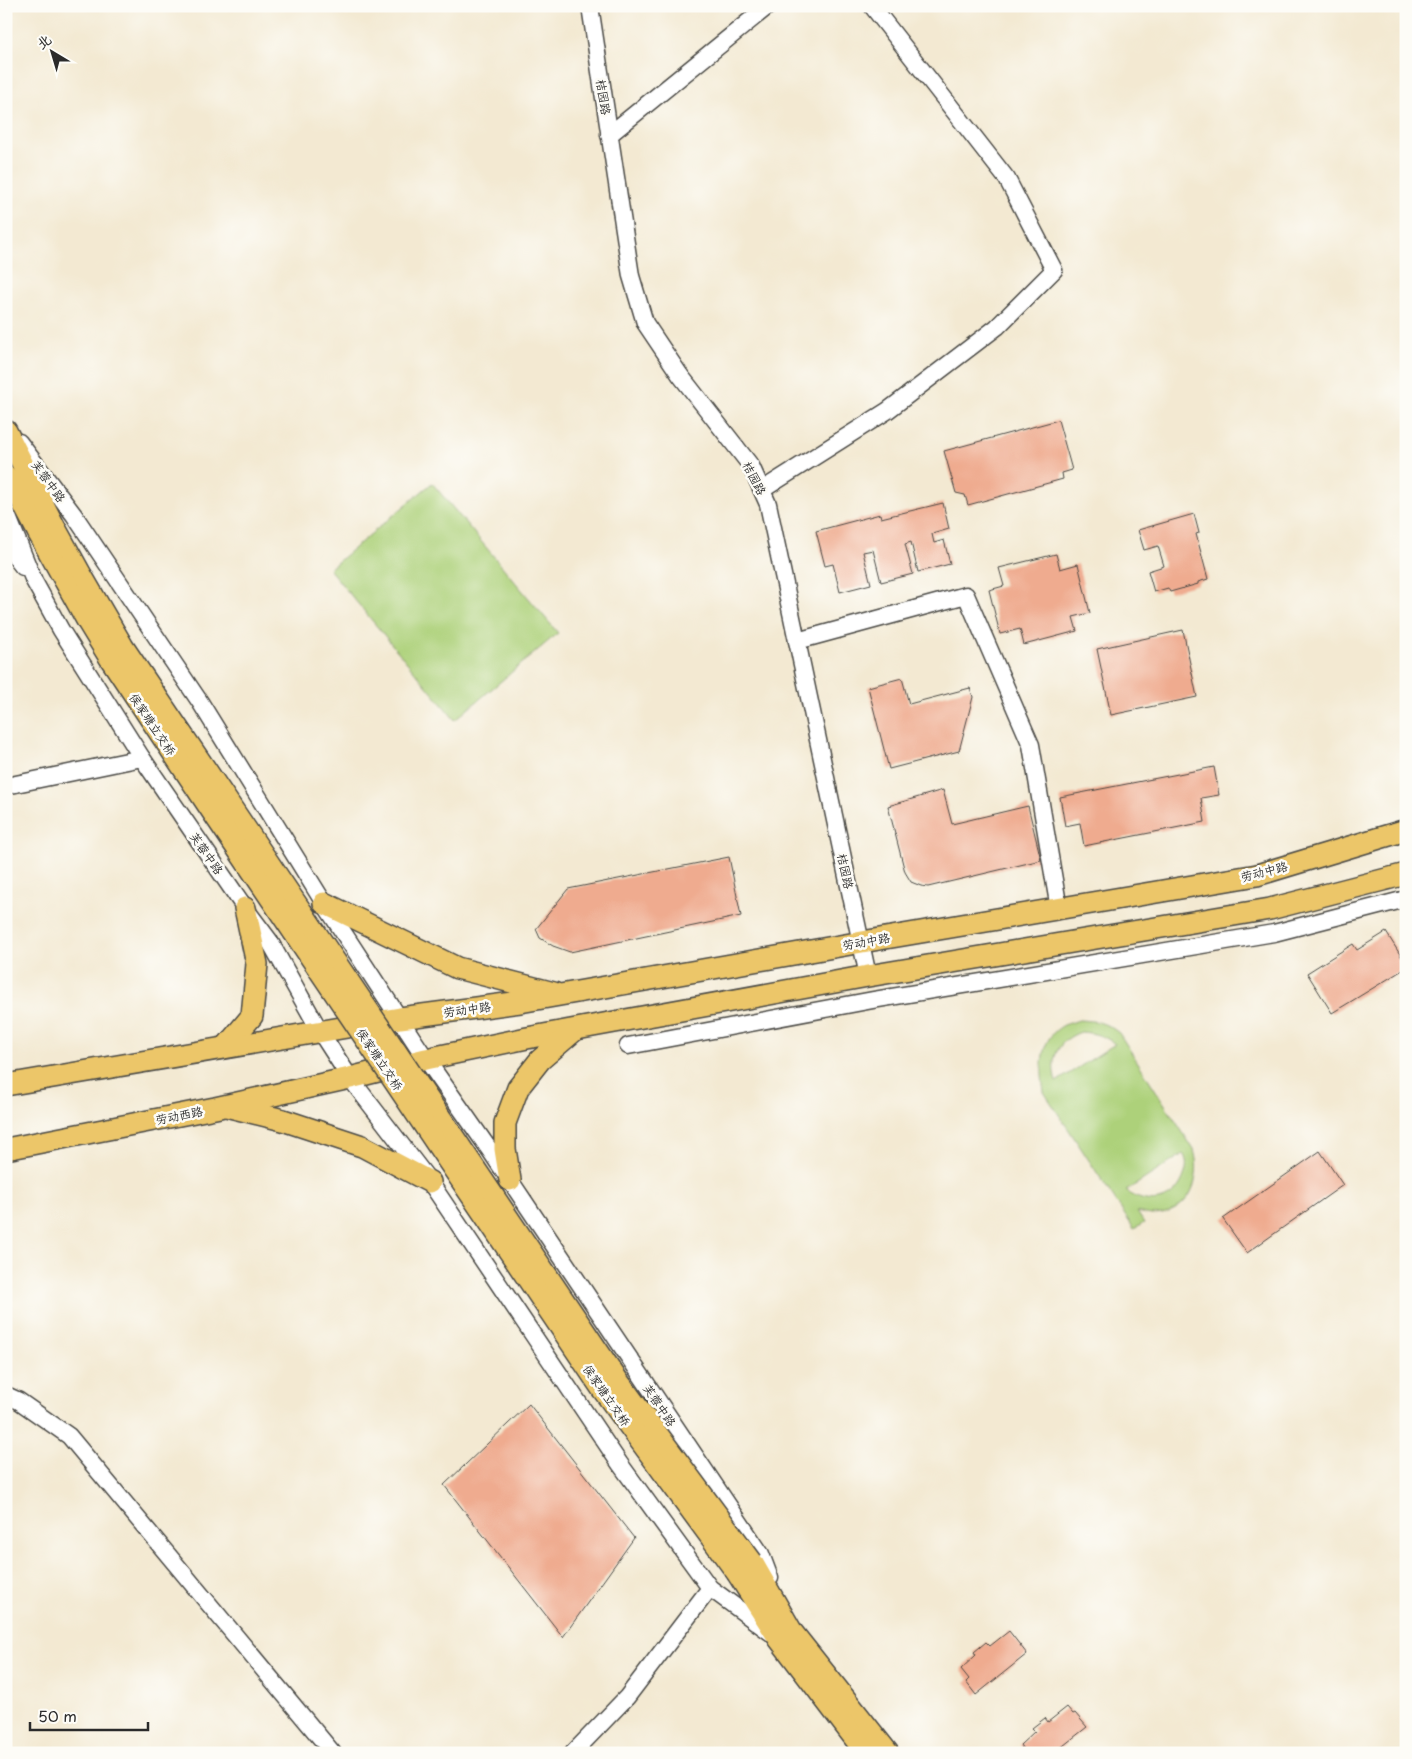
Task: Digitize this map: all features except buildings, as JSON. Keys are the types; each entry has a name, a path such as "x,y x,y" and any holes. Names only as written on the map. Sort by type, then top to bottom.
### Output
{"main road":[{"path":"6,431 47,530"},
{"path":"6,476 47,530"},
{"name":"侯家塘立交桥","path":"47,530 80,573 128,655 745,1568 786,1636"},
{"name":"劳动中路","path":"321,1033 400,1018 562,995 1258,875 1406,830"},
{"path":"350,1078 426,1059 868,976 1270,909 1406,874"},
{"path":"324,903 457,968 562,995"},
{"path":"226,1047 252,1016 257,964 245,908"},
{"path":"510,1180 505,1149 505,1123 518,1088 540,1060 575,1030"},
{"path":"6,1085 226,1047 321,1033"},
{"name":"劳动西路","path":"6,1149 225,1106 350,1078"},
{"path":"225,1106 283,1120 362,1146 430,1182"},
{"name":"芙蓉中路","path":"786,1636 866,1753"},
{"name":"芙蓉中路","path":"786,1636 888,1753"}],"street":[{"name":"桔园路","path":"590,6 631,276 645,323 680,375 751,466 768,504 868,976"},
{"path":"610,135 768,6"},
{"path":"762,490 887,411 997,327 1054,270 1007,179 872,6"},
{"name":"芙蓉中路","path":"6,424 74,515 200,702 324,903 426,1059 510,1180 761,1554 786,1636"},
{"name":"芙蓉中路","path":"6,512 34,581 61,630 142,758 269,940 321,1033 350,1078 430,1182 620,1464 710,1588 786,1636"},
{"path":"6,545 34,581"},
{"path":"797,641 966,595 1031,745 1059,908"},
{"path":"6,786 142,758"},
{"path":"628,1046 872,1000 1274,932 1406,899"},
{"path":"6,1395 19,1401 69,1436 332,1753"},
{"path":"573,1753 627,1697 710,1588"}],"green space":[{"path":"432,483 558,633 455,720 329,569"},
{"path":"1079,1020 1100,1023 1109,1026 1119,1033 1194,1150 1196,1173 1190,1194 1183,1203 1165,1213 1150,1215 1137,1212 1144,1223 1134,1229 1044,1092 1042,1064 1046,1046 1056,1031 1064,1025","holes":["1081,1032 1100,1035 1115,1044 1056,1082 1054,1065 1057,1051 1066,1040","1183,1154 1186,1163 1185,1173 1181,1183 1168,1196 1161,1200 1152,1201 1144,1200 1126,1191"]}]}
